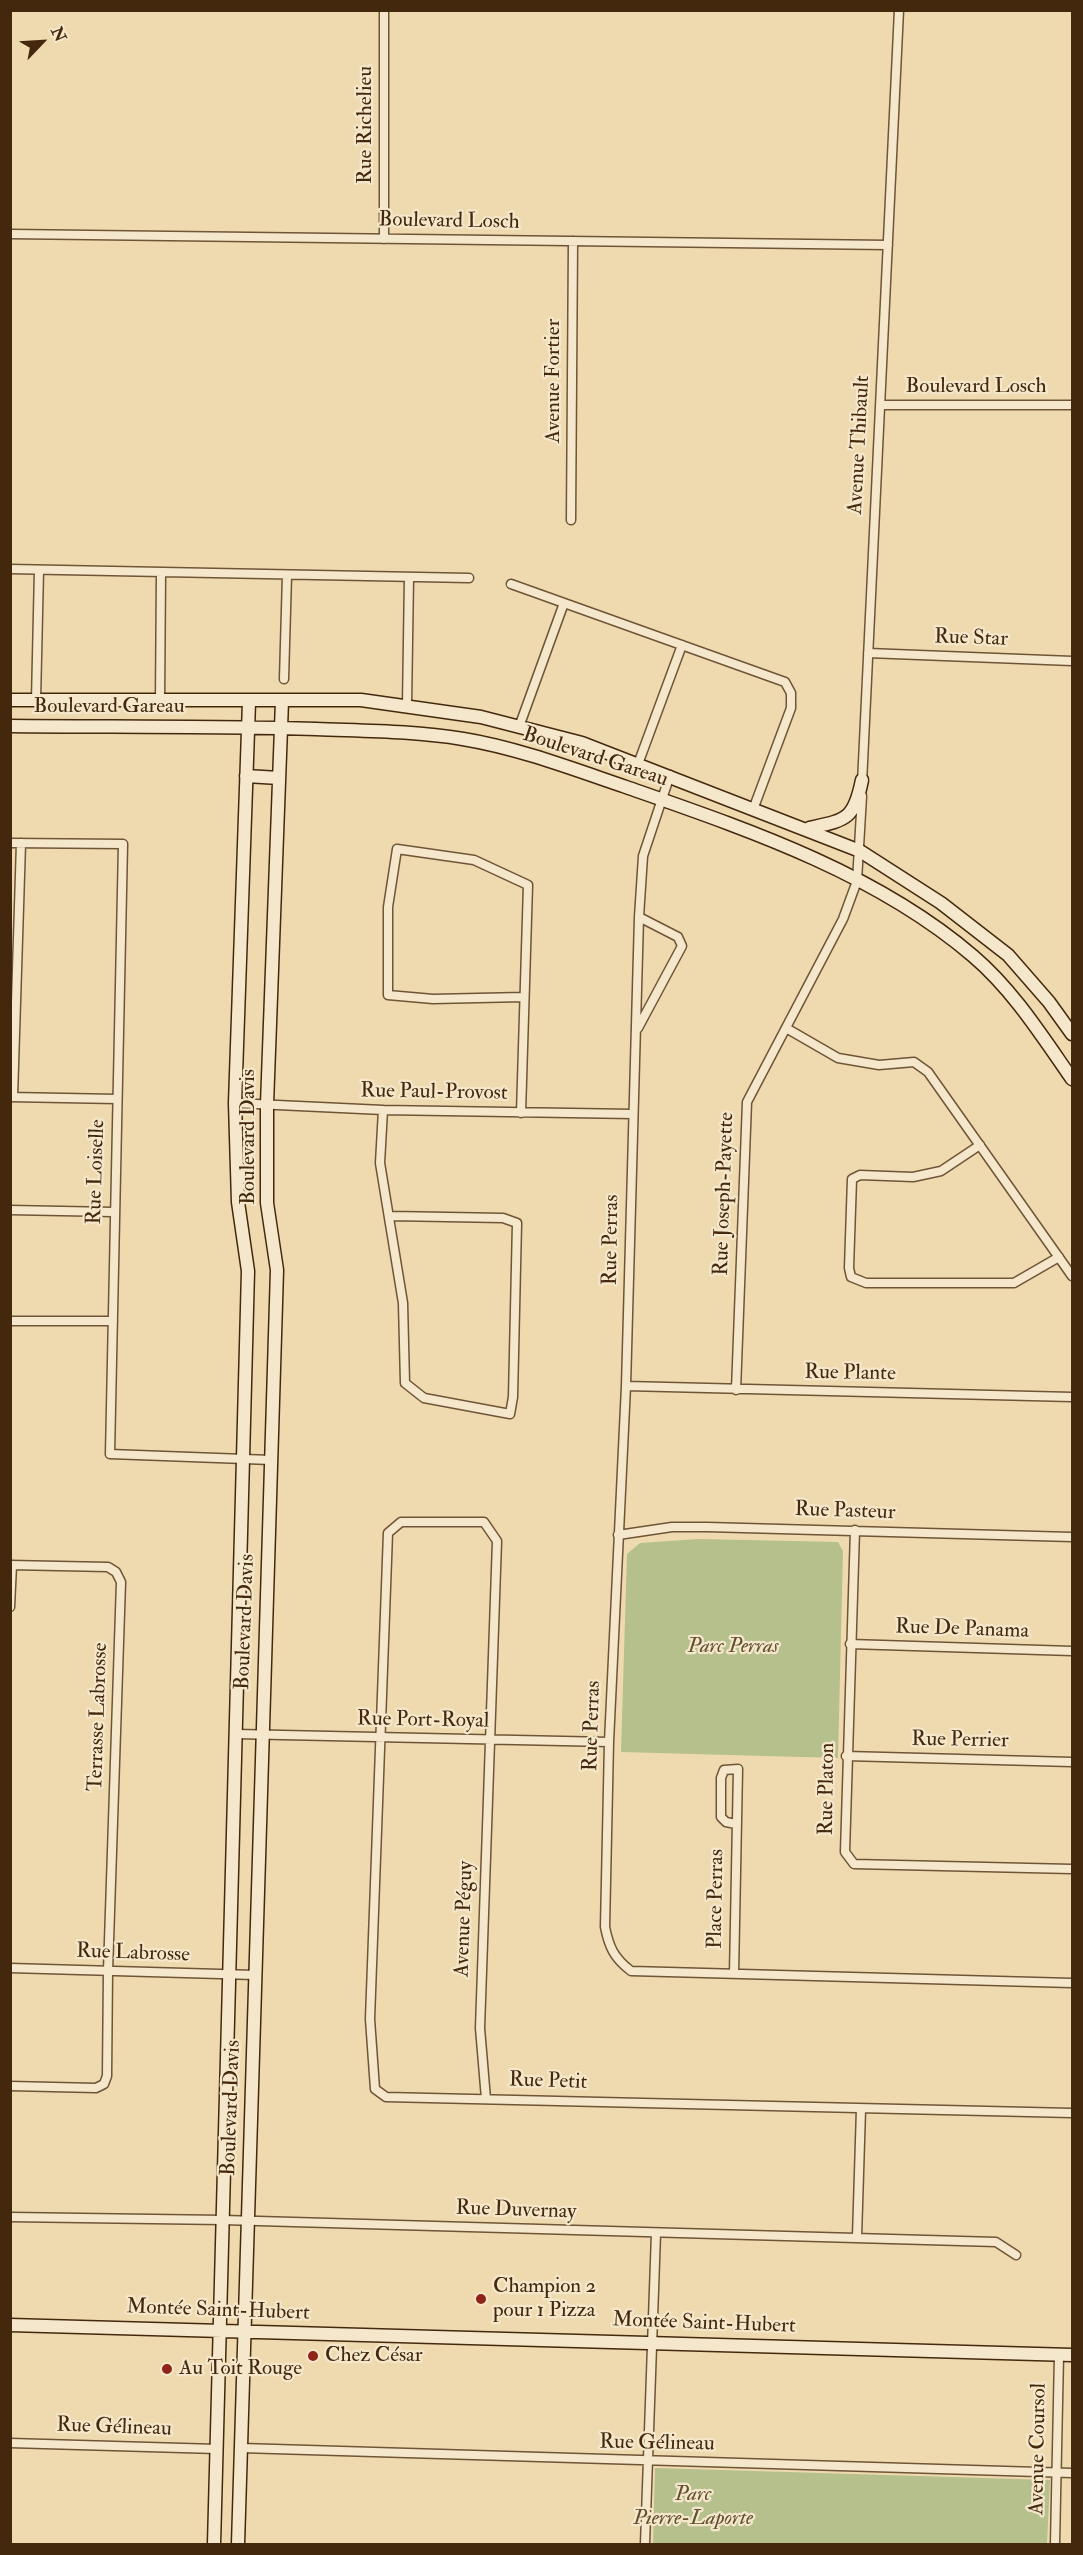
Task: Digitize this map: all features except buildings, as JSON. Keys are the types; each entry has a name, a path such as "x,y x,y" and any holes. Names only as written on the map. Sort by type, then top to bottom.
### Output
{"street":[{"name":"Rue Richelieu","path":"384,10 384,239"},
{"name":"Avenue Thibault","path":"857,881 899,10"},
{"name":"Boulevard Losch","path":"10,234 888,245"},
{"name":"Avenue Fortier","path":"571,520 573,241"},
{"name":"Boulevard Losch","path":"880,405 1072,405"},
{"path":"10,569 469,578"},
{"path":"36,700 39,570"},
{"path":"160,701 161,573"},
{"path":"284,679 287,575"},
{"path":"406,705 409,577"},
{"path":"511,584 784,682 791,693 791,708 754,807"},
{"path":"519,727 564,603"},
{"path":"638,764 682,645"},
{"name":"Rue Star","path":"868,653 1072,661"},
{"name":"Boulevard Gareau","path":"10,700 249,702 361,700 481,717 582,743 809,828 860,850 941,903 1008,955 1049,1002 1072,1034"},
{"name":"Boulevard Davis","path":"238,2544 277,1270 267,1203 267,1104 282,701"},
{"name":"Boulevard Davis","path":"214,2544 248,1271 238,1202 235,1103 249,702"},
{"name":"Boulevard Gareau","path":"10,726 281,728 411,732 465,739 540,758 661,800 801,853 920,915 974,956 1028,1016 1072,1079"},
{"name":"Rue Perras","path":"670,775 643,856 639,917 626,1386 609,1742 605,1927 609,1946 618,1961 631,1971 1072,1983"},
{"path":"246,776 279,778"},
{"path":"809,828 836,822 852,811 857,804 862,780"},
{"name":"Rue Loiselle","path":"10,843 123,844 113,1212 110,1454 271,1460"},
{"path":"21,843 12,1097 117,1099"},
{"path":"521,1113 528,885 474,860 397,849 388,907 388,994 433,999 523,997"},
{"name":"Rue Joseph-Payette","path":"736,1390 747,1102 843,919 857,881"},
{"name":"Rue Perras","path":"636,1032 682,946 678,937 639,917"},
{"path":"786,1028 838,1058 879,1065 914,1062 928,1072 1072,1276"},
{"name":"Rue Paul-Provost","path":"235,1103 382,1110 633,1114"},
{"path":"382,1110 380,1163 391,1216 403,1303 405,1383 424,1398 510,1414 513,1397 518,1222 503,1218 391,1216"},
{"path":"980,1145 941,1171 913,1177 860,1175 852,1179 849,1268 851,1276 866,1283 1014,1283 1059,1257"},
{"path":"10,1210 113,1212"},
{"path":"10,1321 113,1321"},
{"name":"Rue Plante","path":"626,1386 1072,1397"},
{"name":"Rue Petit","path":"490,1741 497,1541 484,1522 401,1522 388,1533 378,1738 370,2019 375,2088 386,2097 1072,2113"},
{"name":"Rue Pasteur","path":"618,1535 672,1527 707,1527 1072,1537"},
{"name":"Rue Platon","path":"855,1530 846,1756 845,1852 854,1863 1072,1869"},
{"path":"10,1607 11,1565"},
{"name":"Terrasse Labrosse","path":"10,2086 96,2088 104,2084 106,2076 121,1582 116,1572 108,1567 11,1565"},
{"name":"Rue De Panama","path":"850,1644 1072,1651"},
{"name":"Rue Port-Royal","path":"236,1734 609,1742"},
{"name":"Avenue Péguy","path":"486,2099 480,2028 490,1741"},
{"name":"Rue Perrier","path":"846,1756 1072,1762"},
{"name":"Place Perras","path":"734,1974 738,1769 730,1768 724,1770 721,1779 721,1817 726,1822 736,1824"},
{"name":"Rue Labrosse","path":"10,1968 255,1975"},
{"path":"857,2237 861,2109"},
{"name":"Rue Duvernay","path":"10,2217 223,2220 996,2242 1016,2255"},
{"path":"645,2544 656,2234"},
{"name":"Montée Saint-Hubert","path":"10,2325 1072,2355"},
{"name":"Avenue Coursol","path":"1055,2544 1059,2355"},
{"path":"218,2421 242,2421"},
{"name":"Rue Gélineau","path":"10,2443 217,2449"},
{"name":"Rue Gélineau","path":"241,2448 648,2463 1072,2473"}],"green space":[{"name":"Parc Perras","path":"699,1539 838,1542 843,1551 838,1758 621,1752 627,1554 640,1543"},
{"name":"Parc Pierre-Laporte","path":"655,2468 1050,2480 1047,2544 653,2544"}],"place":[{"name":"Champion 2 pour 1 Pizza","path":"481,2299"},
{"name":"Chez César","path":"313,2356"},
{"name":"Au Toit Rouge","path":"167,2369"}]}
